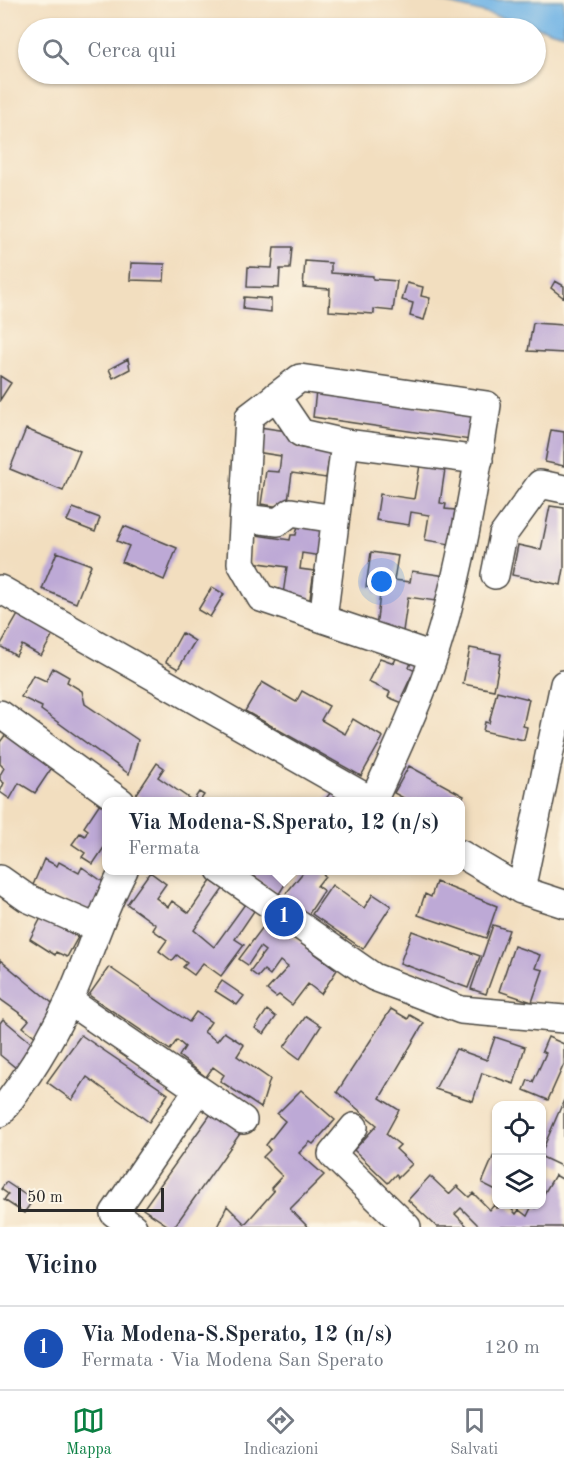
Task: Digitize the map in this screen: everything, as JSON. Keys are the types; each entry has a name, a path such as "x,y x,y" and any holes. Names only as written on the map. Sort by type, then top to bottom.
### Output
{"street":[{"path":"375,797 399,745 433,656 448,604 479,460 487,405 300,378 249,417 241,563 261,597 433,656"},
{"path":"276,396 301,433 345,442 479,460"},
{"path":"322,619 345,442"},
{"path":"495,575 503,535 540,484 564,489"},
{"path":"244,518 278,522 291,512 335,519"},
{"path":"4,601 366,797"},
{"path":"521,890 564,684"},
{"path":"0,714 115,797"},
{"path":"465,856 521,890 564,904"},
{"path":"4,1101 36,1065 69,1001 105,906 121,875"},
{"path":"227,875 374,976 461,1010 564,1019"},
{"path":"0,879 27,898 96,928"},
{"path":"69,1001 243,1120"},
{"path":"133,1227 114,1213 198,1090"},
{"path":"354,1127 332,1154 407,1227"}],"water":[{"path":"434,0 564,0 564,34 546,29 546,18 503,18"}],"building":[{"path":"274,247 292,247 290,269 280,269 279,288 247,287 248,267 272,268"},
{"path":"305,261 331,263 331,273 373,276 373,279 397,281 393,311 374,309 374,314 329,311 330,289 303,287"},
{"path":"131,263 165,264 164,281 130,280"},
{"path":"555,281 564,286 564,298 551,288"},
{"path":"407,283 423,287 421,296 430,298 424,320 410,316 413,303 402,300"},
{"path":"244,297 271,299 271,312 243,309"},
{"path":"533,323 564,325 564,353 528,351"},
{"path":"128,359 130,369 113,378 109,369"},
{"path":"0,376 11,383 0,400"},
{"path":"316,391 474,414 470,440 313,417"},
{"path":"259,427 294,432 296,447 330,452 326,478 292,473 287,508 261,504 266,471 279,472 281,456 256,452"},
{"path":"26,429 80,451 63,491 10,469"},
{"path":"551,430 564,432 564,466 545,462"},
{"path":"420,465 445,469 440,503 446,504 445,509 455,510 450,544 425,540 429,515 411,512 409,525 376,520 380,494 414,499"},
{"path":"550,506 564,508 564,569 561,585 512,575 518,545 541,550"},
{"path":"73,508 100,518 95,532 67,521"},
{"path":"298,525 332,531 328,557 302,553 300,569 314,571 309,605 282,601 287,567 252,562 256,535 290,540 291,535 296,535"},
{"path":"124,526 177,548 164,580 122,562 129,546 117,541"},
{"path":"57,552 91,565 76,603 42,589"},
{"path":"371,552 398,556 394,580 410,582 412,571 446,576 443,602 408,597 403,631 376,628 380,594 375,593 376,588 366,587"},
{"path":"212,587 224,594 210,617 198,610"},
{"path":"19,613 54,633 41,656 22,645 16,656 0,646"},
{"path":"182,633 195,641 178,669 166,662"},
{"path":"470,648 501,654 494,690 463,684"},
{"path":"399,651 413,657 409,668 423,675 421,681 411,677 402,696 413,700 410,706 388,697 390,692 368,682 380,658 394,663"},
{"path":"53,668 69,677 67,682 82,691 85,704 138,740 129,774 41,710 42,707 21,697 33,675 46,681"},
{"path":"262,682 296,702 302,691 329,706 321,720 345,734 353,719 383,737 361,776 245,711"},
{"path":"497,691 529,699 523,726 527,727 524,740 483,731 485,722 489,723"},
{"path":"6,734 53,766 35,793 19,783 10,799 0,792 4,783 0,780 0,775 4,768 0,764 0,742"},
{"path":"157,763 164,768 158,777 187,797 140,797 136,795"},
{"path":"409,766 464,796 402,797 394,793"},
{"path":"199,792 204,795 203,797 196,797"},
{"path":"331,792 339,797 327,797"},
{"path":"102,800 102,850 93,864 82,857 85,853 72,844 80,833 85,836 88,830 84,827"},
{"path":"44,859 57,866 59,862 79,873 82,867 106,884 92,912 33,885"},
{"path":"148,875 154,875 166,884 156,898 168,907 172,901 189,913 211,881 223,889 194,930 214,947 245,904 254,911 235,939 244,945 221,976 203,963 194,975 183,967 187,963 177,955 172,961 159,951 167,940 153,930 156,925 127,904"},
{"path":"251,875 291,875 279,894"},
{"path":"301,875 325,876 317,886 324,891 308,915 283,897"},
{"path":"436,882 497,906 486,938 418,915 425,894 431,897"},
{"path":"332,885 364,908 373,894 391,906 363,949 312,914"},
{"path":"43,914 67,926 65,930 78,937 67,957 56,952 55,955 30,939"},
{"path":"266,923 285,937 287,933 337,970 321,994 308,984 292,1005 279,995 276,997 267,990 288,967 280,961 270,975 264,970 258,977 250,971 265,951 260,947 248,965 239,959"},
{"path":"493,925 509,930 486,994 471,989"},
{"path":"412,931 480,956 468,988 400,963"},
{"path":"514,946 540,955 535,968 543,970 532,1002 499,991"},
{"path":"0,960 57,1007 41,1041 23,1027 29,1020 0,999"},
{"path":"109,967 189,1022 196,1012 211,1022 204,1032 217,1041 224,1032 244,1045 237,1056 270,1079 261,1108 220,1081 224,1075 213,1067 206,1077 179,1056 185,1047 177,1040 170,1050 89,995"},
{"path":"222,981 244,996 237,1005 215,991"},
{"path":"391,1009 408,1019 410,1015 424,1023 380,1098 399,1110 386,1134 400,1145 396,1149 412,1164 398,1178 396,1174 388,1183 354,1150 377,1125 337,1092"},
{"path":"267,1010 276,1017 264,1034 255,1028"},
{"path":"306,1016 321,1026 300,1059 284,1047"},
{"path":"3,1019 34,1045 16,1068 0,1055 0,1023"},
{"path":"81,1035 168,1094 149,1122 87,1077 72,1100 47,1082"},
{"path":"495,1037 525,1047 514,1084 482,1073 473,1101 435,1089 456,1049 487,1060"},
{"path":"548,1037 564,1044 564,1064 548,1100 524,1090 528,1080 533,1082 546,1053 542,1051"},
{"path":"301,1090 335,1120 313,1144 310,1142 299,1153 324,1175 290,1209 308,1227 217,1227 227,1206 245,1224 274,1191 271,1188 282,1176 263,1157 270,1150 266,1145 285,1121 277,1114"},
{"path":"564,1100 563,1167 546,1159 546,1142"},
{"path":"213,1111 242,1131 174,1227 170,1227 143,1209"},
{"path":"492,1159 492,1188 482,1183"},
{"path":"555,1175 564,1180 564,1227 480,1227 461,1208 455,1214 468,1227 437,1227 408,1200 430,1176 449,1194 457,1186 469,1197 473,1193 490,1210 492,1208 512,1209 516,1214 519,1210 527,1216 530,1209 546,1209 546,1190"},
{"path":"6,1182 33,1200 24,1213 4,1200 8,1194 1,1189"}],"place":[{"name":"Via Modena-S.Sperato, 12 (n/s)","path":"284,917"}]}
